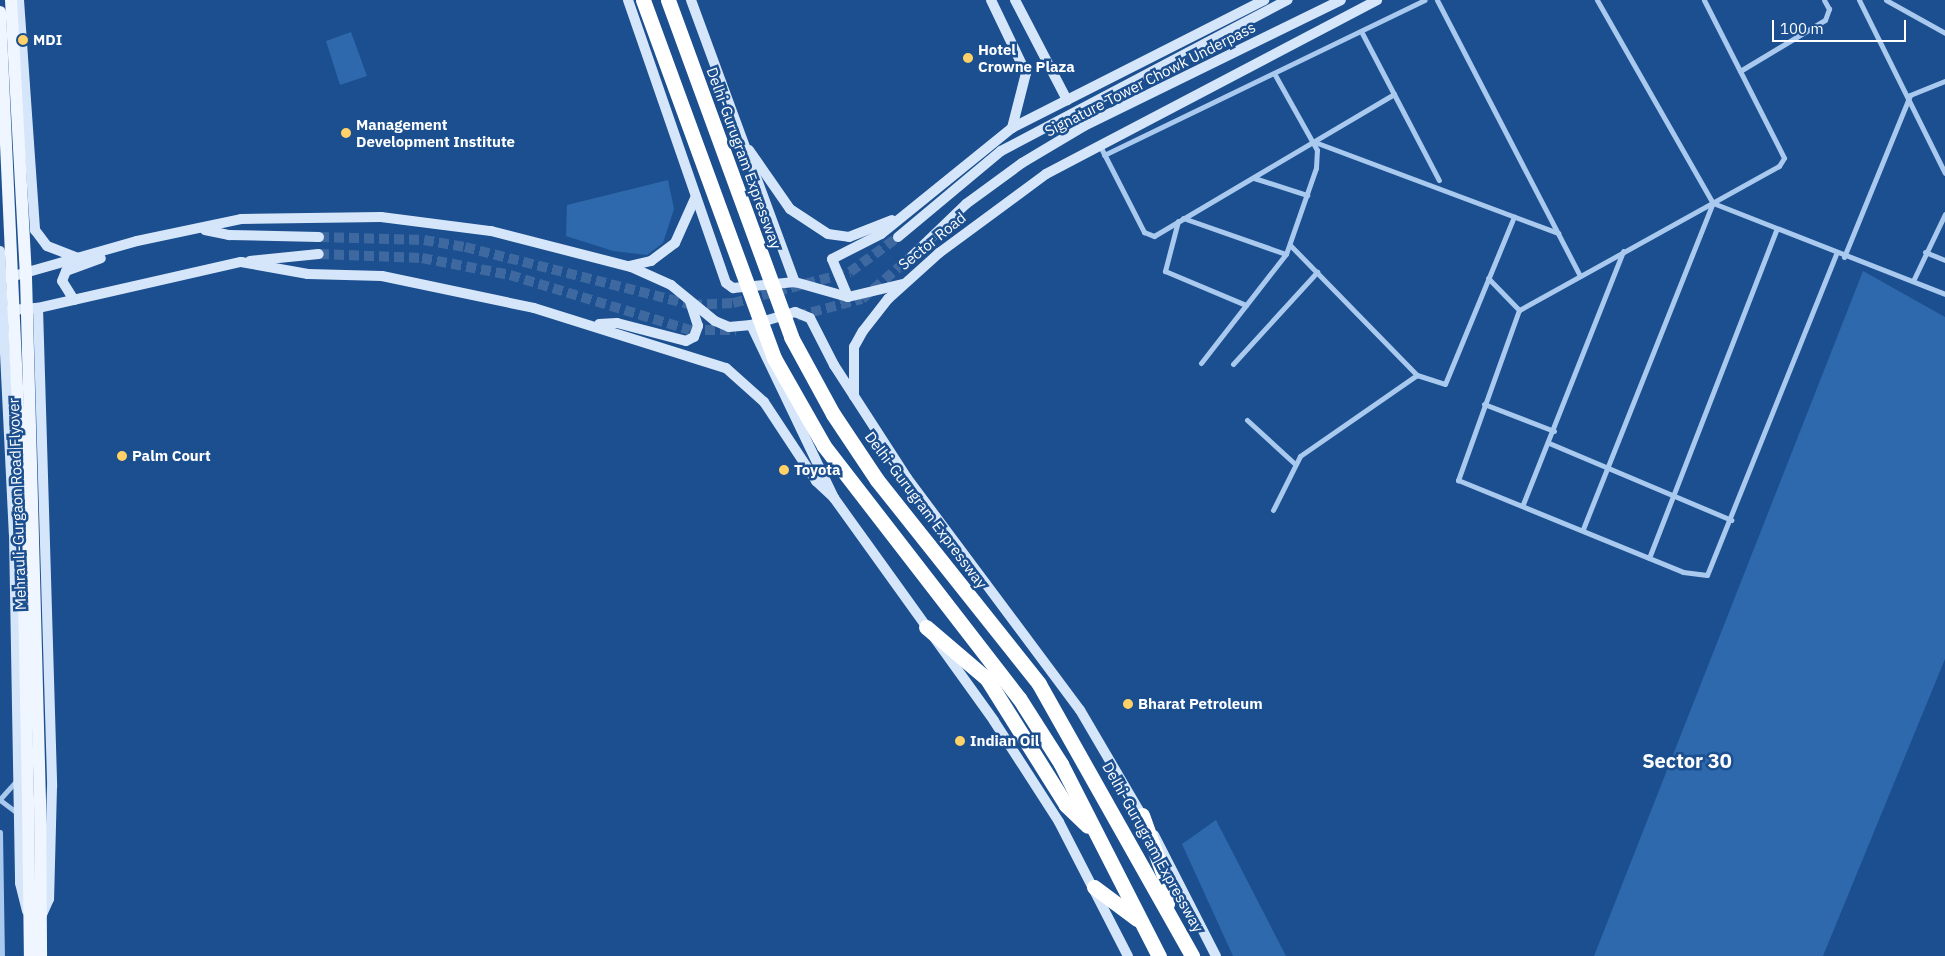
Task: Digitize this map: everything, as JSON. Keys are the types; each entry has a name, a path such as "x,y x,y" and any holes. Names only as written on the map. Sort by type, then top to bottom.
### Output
{"highway":[{"path":"642,0 774,358 824,446 1019,698 1061,764 1091,828 1159,956"},
{"name":"Delhi-Gurugram Expressway","path":"668,0 791,337 833,414 877,480 1039,684 1167,905 1192,956"},
{"path":"926,627 990,683 1066,805 1091,828"},
{"path":"1142,815 1167,885 1167,905"},
{"path":"1094,887 1140,922"}],"main road":[{"name":"Mehrauli-Gurgaon Road Flyover","path":"11,0 26,287 35,919"},
{"path":"19,0 36,235 43,243 78,258"},
{"path":"628,0 726,283 734,288 794,282 848,297"},
{"path":"691,0 794,282"},
{"path":"991,0 1026,73 1012,128"},
{"path":"1015,0 1067,100"},
{"path":"848,297 832,259 880,234 1012,128 1264,0"},
{"name":"Signature Tower Chowk Underpass","path":"898,237 1001,151 1288,0"},
{"name":"Signature Tower Chowk Underpass","path":"912,256 966,204 1037,154 1084,126 1341,0"},
{"name":"Sector Road","path":"848,297 904,283 1046,174 1102,151 1377,0"},
{"name":"Mehrauli-Gurgaon Road Flyover","path":"0,12 34,800"},
{"path":"738,132 790,209 808,224 828,234 849,237 898,218"},
{"path":"628,267 651,261 675,243 696,196"},
{"path":"0,220 34,216"},
{"path":"1,280 137,241 202,229 241,219 381,217 491,231 628,267 672,285 715,321 729,328 804,313 854,396 907,478 1080,710 1169,860 1216,956"},
{"path":"202,229 229,235 319,236"},
{"path":"74,300 62,281 66,271 137,241"},
{"path":"0,251 6,366 21,890 35,919 41,956"},
{"path":"2,311 38,308 241,262 318,254"},
{"path":"241,262 308,274 382,276 593,324 726,368 749,384 816,481 834,498"},
{"path":"854,396 854,347 876,312 904,283"},
{"path":"593,324 617,323 686,341 694,337 698,326 688,297"},
{"path":"30,956 35,919 49,899 52,787 38,308"},
{"path":"751,325 834,498 998,727 1094,887 1128,956"},
{"path":"6,366 39,365"},
{"path":"0,394 7,409"}],"street":[{"path":"1394,94 1154,236 1144,232 1102,151 1275,74 1424,0"},
{"path":"1437,0 1580,276"},
{"path":"1598,0 1713,203 1776,231 1945,294"},
{"path":"1704,0 1784,158 1779,166 1519,310 1458,480 1523,504 1683,572 1707,575 1731,520 1836,254"},
{"path":"1740,71 1825,20 1829,9 1824,0"},
{"path":"1859,0 1910,95 1945,173"},
{"path":"1886,0 1945,34"},
{"path":"1362,32 1439,180"},
{"path":"1201,363 1286,254 1318,160 1312,141 1275,74"},
{"path":"1844,257 1910,95 1945,81"},
{"path":"1312,141 1558,233"},
{"path":"1254,178 1307,195"},
{"path":"1583,530 1713,203"},
{"path":"1913,281 1925,252 1945,214"},
{"path":"1290,245 1417,375 1445,384 1514,217"},
{"path":"1180,219 1286,254"},
{"path":"1180,219 1164,271 1246,305"},
{"path":"1939,225 1945,228"},
{"path":"1649,558 1776,231"},
{"path":"1523,504 1549,444 1623,251"},
{"path":"1925,252 1945,260"},
{"path":"1233,364 1317,272"},
{"path":"1488,278 1519,310"},
{"path":"1273,510 1294,464 1417,375"},
{"path":"1484,404 1554,431"},
{"path":"1247,420 1294,464"},
{"path":"1549,444 1731,520"},
{"path":"18,779 0,799 19,817"},
{"path":"0,832 2,956"}],"shaded area":[{"path":"351,32 367,76 340,85 326,41"},
{"path":"668,180 674,209 663,243 647,255 613,251 566,236 567,205"},
{"path":"1863,271 1945,317 1945,659 1823,956 1594,956"},
{"path":"1216,820 1286,956 1233,956 1182,844"}],"tunnel":[{"path":"319,237 424,240 465,247 692,305 733,303 850,272 898,237"},
{"path":"319,254 422,258 510,275 690,330 736,330"},
{"path":"797,316 862,299 912,256"}],"place":[{"name":"MDI","path":"23,40"},
{"name":"Hotel Crowne Plaza","path":"968,58"},
{"name":"Management Development Institute","path":"346,133"},
{"name":"Palm Court","path":"122,456"},
{"name":"Toyota","path":"784,470"},
{"name":"Bharat Petroleum","path":"1128,704"},
{"name":"Indian Oil","path":"960,741"}],"district":[{"name":"Sector 30","path":"1687,760"}]}
